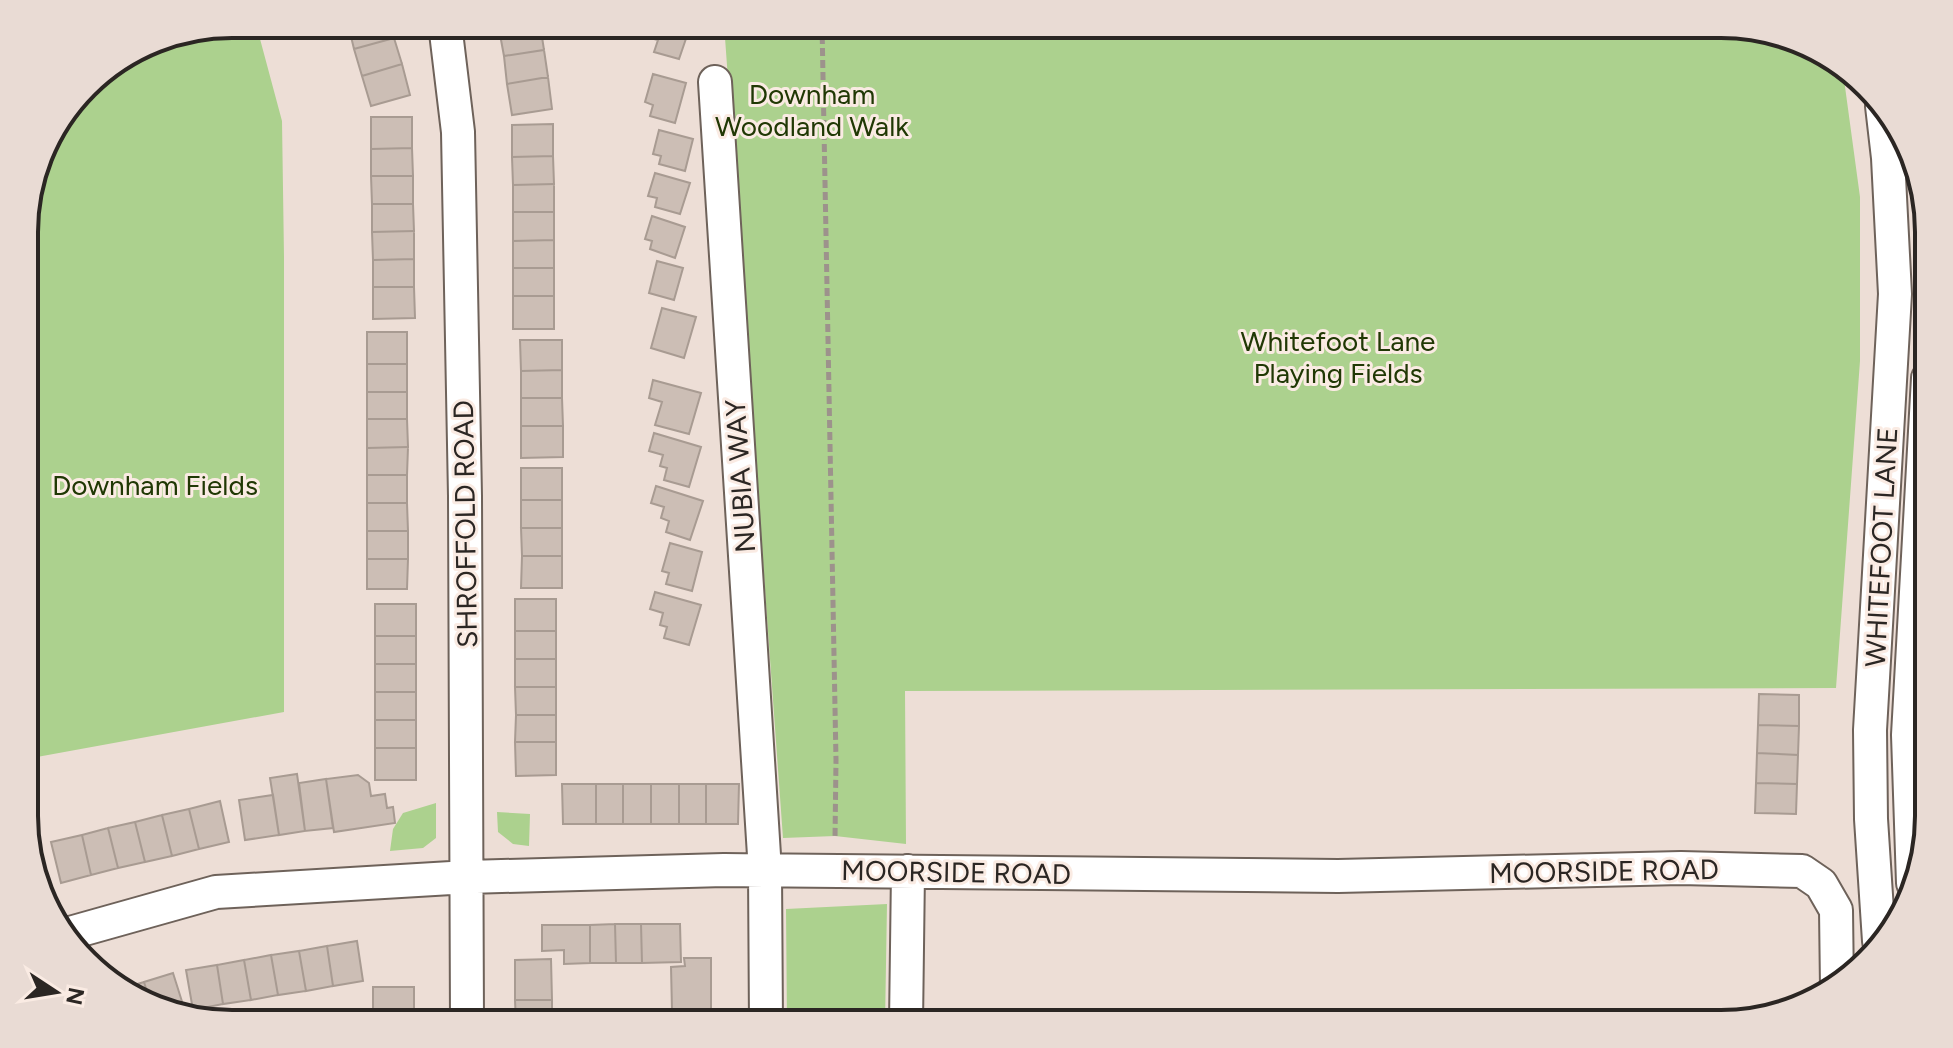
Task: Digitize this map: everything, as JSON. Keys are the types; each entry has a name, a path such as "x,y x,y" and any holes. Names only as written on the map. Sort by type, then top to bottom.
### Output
{"street":[{"name":"SHROFFOLD ROAD","path":"447,38 458,132 465,480 467,1010"},
{"name":"NUBIA WAY","path":"715,82 765,871 766,1010"},
{"name":"WHITEFOOT LANE","path":"1878,929 1871,819 1870,730 1895,294 1885,128"},
{"name":"WHITEFOOT LANE","path":"1911,853 1908,735 1915,583"},
{"path":"1871,819 1909,818"},
{"name":"MOORSIDE ROAD","path":"76,931 216,892 468,877 765,871 1338,876 1681,868 1802,871 1821,884 1836,910 1837,971"},
{"path":"906,1010 908,871"}],"path":[{"path":"822,38 835,848"}],"green space":[{"name":"Downham Fields","path":"260,38 282,121 284,712 38,757 38,220 45,182 58,146 71,124 104,86 135,64 158,53 207,40"},
{"name":"Whitefoot Lane Playing Fields","path":"725,38 1733,38 1783,48 1818,64 1844,83 1860,197 1860,361 1836,688 905,691 906,844 835,836 783,838"},
{"path":"436,803 436,838 423,848 390,851 393,829 403,813"},
{"path":"497,812 530,814 529,846 513,844 498,832"},
{"path":"887,904 885,1010 787,1010 786,909"}],"building":[{"path":"351,38 394,38 354,49"},
{"path":"394,38 402,64 362,76 354,49"},
{"path":"501,38 542,38 544,50 504,56"},
{"path":"650,38 686,38 679,59 654,52 658,40"},
{"path":"544,50 548,77 507,84 504,56"},
{"path":"402,64 410,95 371,106 362,76"},
{"path":"653,74 686,83 675,123 650,116 653,105 645,102"},
{"path":"548,77 552,109 512,115 507,84"},
{"path":"371,117 412,117 412,148 371,149"},
{"path":"553,124 553,156 512,157 512,125"},
{"path":"659,130 693,139 685,171 659,164 661,156 653,154"},
{"path":"412,148 413,176 371,176 371,149"},
{"path":"553,156 554,184 513,185 512,157"},
{"path":"655,173 690,183 680,214 655,207 657,198 648,196"},
{"path":"371,176 413,176 413,204 372,204"},
{"path":"554,184 554,212 513,212 513,185"},
{"path":"372,204 413,204 414,231 372,232"},
{"path":"513,212 554,212 554,240 513,241"},
{"path":"652,216 685,227 675,258 650,249 652,241 645,239"},
{"path":"414,231 414,259 373,260 372,232"},
{"path":"554,240 554,268 513,268 513,241"},
{"path":"414,259 414,287 373,287 373,260"},
{"path":"657,261 683,268 674,300 649,293"},
{"path":"513,268 554,268 554,296 513,296"},
{"path":"373,287 414,287 415,318 373,319"},
{"path":"513,296 554,296 554,329 513,329"},
{"path":"662,308 696,317 684,358 651,348"},
{"path":"367,332 407,332 407,364 367,364"},
{"path":"520,340 562,340 562,370 521,371"},
{"path":"367,364 407,364 407,392 367,392"},
{"path":"562,370 562,398 521,398 521,371"},
{"path":"653,380 701,393 689,434 655,425 662,402 649,398"},
{"path":"367,392 407,392 407,419 367,419"},
{"path":"521,398 562,398 563,426 521,426"},
{"path":"367,419 407,419 408,447 367,448"},
{"path":"521,426 563,426 563,457 521,458"},
{"path":"654,433 701,447 689,487 664,480 667,468 660,466 663,455 649,451"},
{"path":"408,447 407,475 367,475 367,448"},
{"path":"521,468 562,468 562,500 521,500"},
{"path":"367,475 407,475 407,503 367,503"},
{"path":"656,486 703,501 690,540 666,532 669,521 661,518 664,507 651,503"},
{"path":"521,500 562,500 562,528 521,528"},
{"path":"367,503 407,503 408,531 367,531"},
{"path":"521,528 562,528 562,556 522,556"},
{"path":"367,531 408,531 408,559 367,559"},
{"path":"670,543 702,552 692,591 666,584 669,573 662,571"},
{"path":"522,556 562,556 562,588 521,588"},
{"path":"367,559 408,559 407,589 367,589"},
{"path":"655,592 701,605 689,645 664,638 667,627 660,625 663,613 650,609"},
{"path":"515,599 556,599 556,631 515,631"},
{"path":"375,604 416,604 416,636 375,636"},
{"path":"515,631 556,631 556,659 515,659"},
{"path":"375,636 416,636 416,664 375,664"},
{"path":"515,659 556,659 556,687 515,687"},
{"path":"375,664 416,664 416,692 375,692"},
{"path":"515,687 556,687 556,715 516,715"},
{"path":"375,692 416,692 416,720 375,720"},
{"path":"1759,694 1799,695 1799,726 1758,725"},
{"path":"516,715 556,715 556,742 515,742"},
{"path":"375,720 416,720 416,748 375,748"},
{"path":"1758,725 1799,726 1798,755 1757,753"},
{"path":"515,742 556,742 556,775 516,776"},
{"path":"375,748 416,748 416,780 375,780"},
{"path":"1757,753 1798,755 1797,784 1756,783"},
{"path":"297,774 305,831 279,835 270,778"},
{"path":"358,775 369,783 371,796 385,794 387,808 393,807 395,823 334,832 326,779"},
{"path":"326,779 333,828 305,831 299,783"},
{"path":"1756,783 1797,784 1796,814 1755,813"},
{"path":"562,784 596,784 596,824 563,824"},
{"path":"596,784 623,784 623,824 596,824"},
{"path":"623,784 651,784 651,824 623,824"},
{"path":"651,784 679,784 679,824 651,824"},
{"path":"679,784 706,784 706,824 679,824"},
{"path":"706,784 739,784 738,824 706,824"},
{"path":"273,795 279,835 245,840 239,800"},
{"path":"220,801 229,842 199,849 189,809"},
{"path":"189,809 199,849 172,856 162,815"},
{"path":"162,815 172,856 145,862 135,822"},
{"path":"135,822 145,862 118,868 108,828"},
{"path":"108,828 118,868 91,875 82,835"},
{"path":"82,835 91,875 61,883 51,842"},
{"path":"615,924 641,924 642,963 616,963"},
{"path":"615,924 616,963 590,963 590,925"},
{"path":"641,924 680,924 681,962 642,963"},
{"path":"542,925 590,925 590,963 564,964 564,950 542,951"},
{"path":"357,941 363,981 333,986 327,946"},
{"path":"327,946 333,986 306,991 299,951"},
{"path":"299,951 306,991 278,995 271,955"},
{"path":"271,955 278,995 251,1000 244,960"},
{"path":"684,958 711,958 711,1010 672,1010 671,967 685,966"},
{"path":"551,959 552,1000 515,1000 515,960"},
{"path":"244,960 251,1000 223,1004 217,965"},
{"path":"217,965 223,1004 205,1008 192,1006 186,970"},
{"path":"173,973 183,1003 146,990 144,982"},
{"path":"373,987 414,987 414,1010 373,1010"},
{"path":"515,1000 552,1000 552,1010 515,1010"}],"park label":[{"name":"Downham Woodland Walk","path":"812,110"}]}
